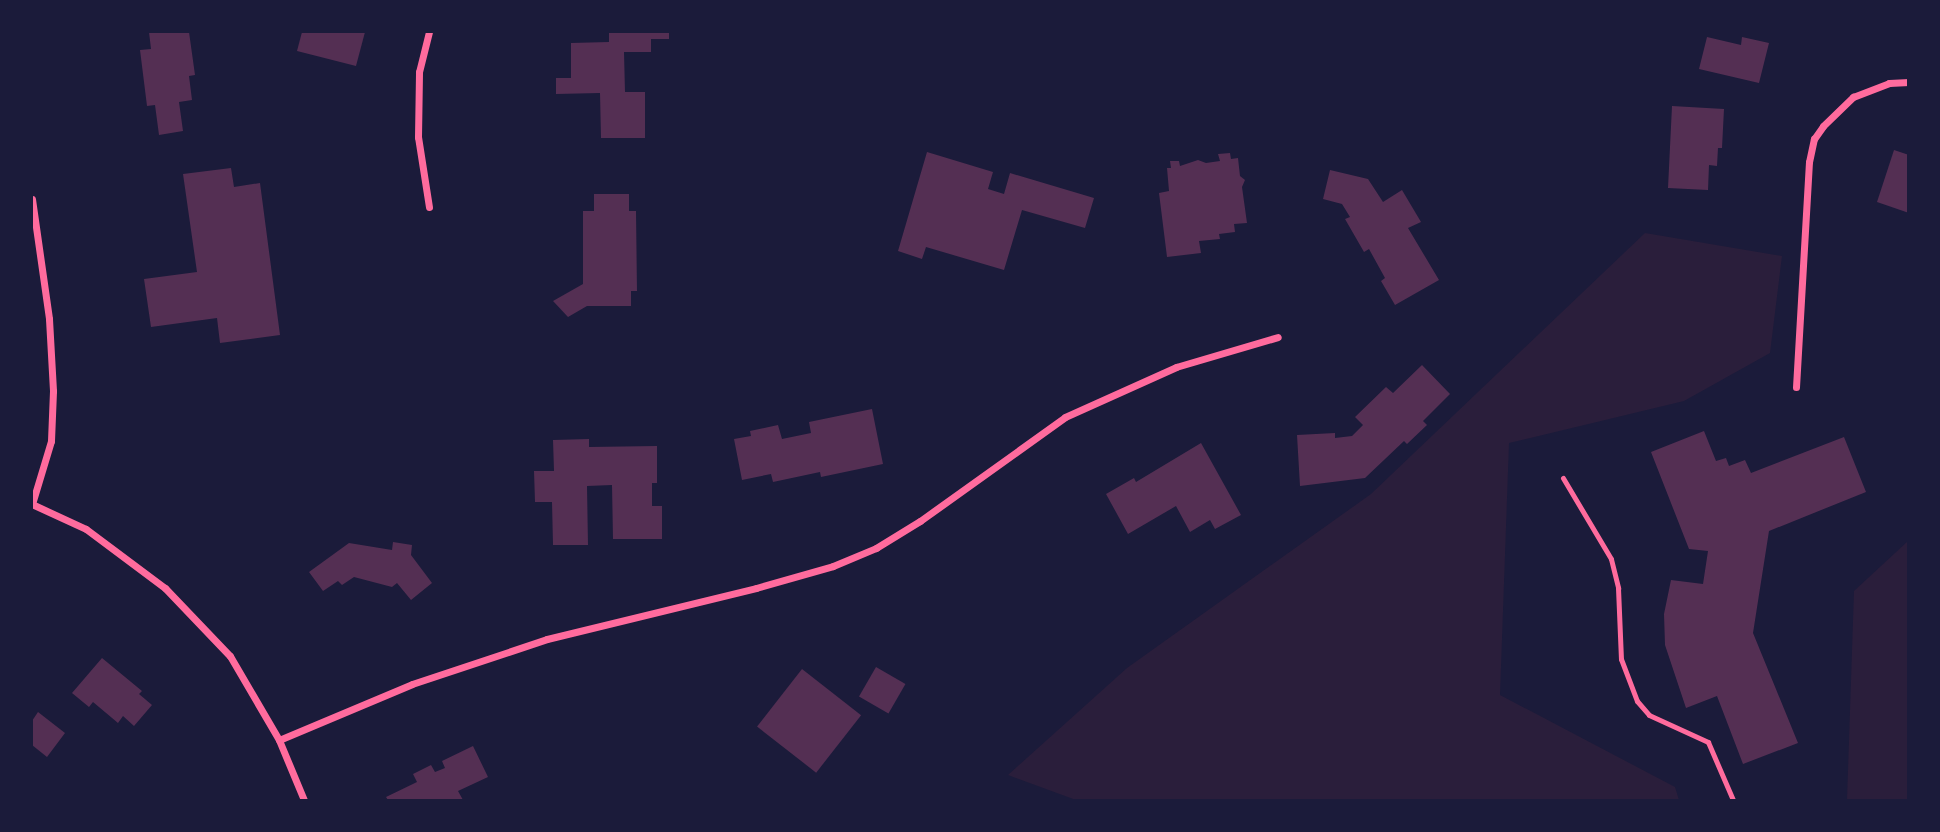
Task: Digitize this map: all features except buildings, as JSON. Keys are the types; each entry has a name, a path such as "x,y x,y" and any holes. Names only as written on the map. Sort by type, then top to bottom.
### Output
{"street":[{"path":"429,32 419,72 418,137 429,207"},
{"path":"1796,387 1808,175 1814,139 1823,126 1853,97 1889,83 1909,82"},
{"path":"32,199 49,319 53,391 51,441 33,504 86,529 165,588 230,656 279,740 304,800"},
{"path":"279,740 412,684 512,649 833,566 876,548 920,521 1065,416 1175,367 1278,337"}],"lane":[{"path":"1563,478 1611,559 1618,588 1621,659 1637,701 1649,715 1708,742 1734,800"}],"shaded area":[{"path":"1645,233 1782,256 1770,353 1684,401 1509,443 1500,695 1675,787 1679,800 1076,800 1008,775 1127,668 1371,494"},
{"path":"1908,541 1908,800 1847,800 1854,591"}]}
